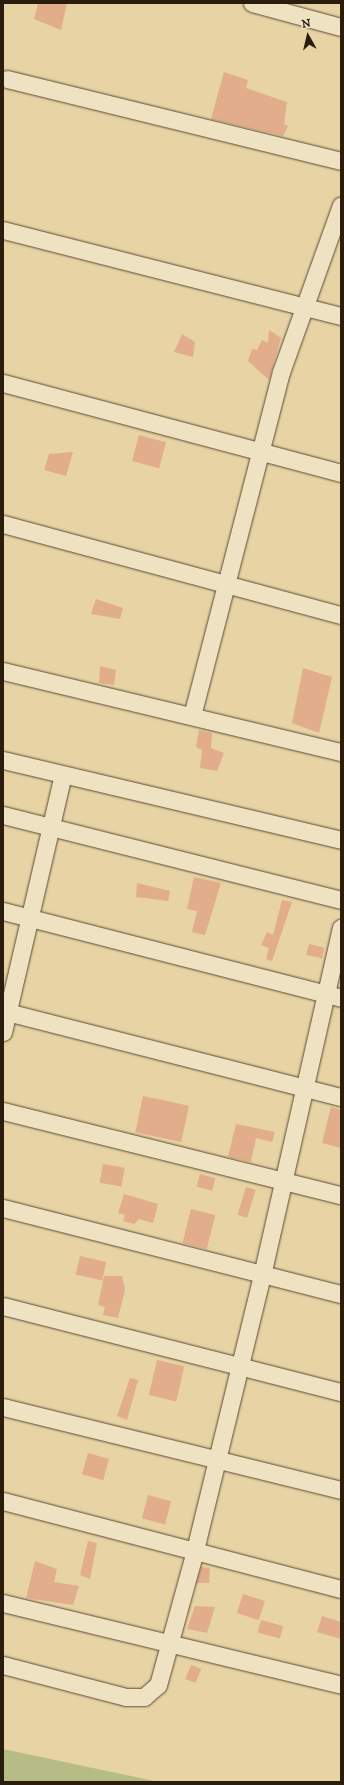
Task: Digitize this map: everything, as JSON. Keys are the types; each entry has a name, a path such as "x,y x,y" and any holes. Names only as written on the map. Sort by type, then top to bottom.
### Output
{"street":[{"path":"252,3 341,27"},
{"path":"4,83 341,161"},
{"path":"192,716 281,372 341,205"},
{"path":"3,230 306,305 341,316"},
{"path":"3,383 341,473"},
{"path":"3,524 341,614"},
{"path":"3,671 341,752"},
{"path":"3,760 341,840"},
{"path":"3,1032 5,1012 32,918 53,827 63,775"},
{"path":"3,815 341,900"},
{"path":"3,911 334,996"},
{"path":"3,1665 137,1698 151,1693 158,1684 167,1646 194,1554 237,1368 262,1275 304,1089 334,996 341,928"},
{"path":"5,1012 304,1089 341,1097"},
{"path":"3,1110 341,1195"},
{"path":"3,1208 341,1294"},
{"path":"3,1306 237,1368 341,1392"},
{"path":"3,1407 341,1490"},
{"path":"3,1501 194,1554 341,1590"},
{"path":"3,1603 167,1646 341,1686"}],"green space":[{"path":"3,1749 159,1782 3,1782"}],"building":[{"path":"38,3 67,3 61,30 34,19"},
{"path":"224,72 248,80 246,88 287,102 284,124 288,126 283,136 211,119"},
{"path":"269,330 281,338 269,380 248,361 252,349 257,350 262,340 268,343"},
{"path":"182,334 195,342 193,357 174,352"},
{"path":"139,435 166,442 159,468 132,461"},
{"path":"73,452 66,476 44,470 49,454"},
{"path":"96,599 123,608 120,619 91,614"},
{"path":"100,666 116,670 114,685 99,683"},
{"path":"303,668 332,677 319,733 292,723"},
{"path":"199,730 212,733 211,748 224,753 217,771 200,768 202,750 196,747"},
{"path":"194,877 221,883 205,935 192,932 197,911 187,909"},
{"path":"137,883 170,891 168,901 136,897"},
{"path":"282,900 292,902 272,961 266,959 269,948 261,945 267,932 273,935"},
{"path":"309,944 325,948 322,959 306,955"},
{"path":"143,1096 189,1106 181,1142 135,1132"},
{"path":"331,1107 341,1110 341,1148 322,1143"},
{"path":"236,1124 275,1132 272,1142 256,1138 251,1162 228,1157"},
{"path":"103,1164 125,1168 121,1187 100,1183"},
{"path":"200,1174 215,1178 212,1191 197,1187"},
{"path":"246,1187 256,1190 247,1218 238,1215"},
{"path":"124,1194 158,1204 153,1223 139,1219 134,1224 123,1221 125,1215 118,1213"},
{"path":"191,1209 215,1215 207,1249 183,1243"},
{"path":"80,1256 106,1262 102,1281 76,1275"},
{"path":"104,1276 122,1276 125,1290 118,1318 103,1315 105,1307 98,1305"},
{"path":"157,1360 184,1366 176,1401 149,1395"},
{"path":"130,1378 138,1380 127,1420 117,1416"},
{"path":"88,1453 109,1459 103,1480 82,1474"},
{"path":"148,1495 171,1501 165,1524 142,1518"},
{"path":"88,1541 97,1543 90,1579 80,1575"},
{"path":"35,1561 57,1569 54,1582 79,1586 73,1605 26,1598"},
{"path":"201,1567 210,1568 209,1583 196,1583"},
{"path":"243,1594 265,1601 259,1620 237,1613"},
{"path":"195,1606 215,1607 207,1633 187,1629"},
{"path":"322,1616 341,1622 341,1639 317,1632"},
{"path":"261,1620 283,1626 280,1639 258,1633"},
{"path":"191,1665 201,1669 196,1683 185,1679"}]}
